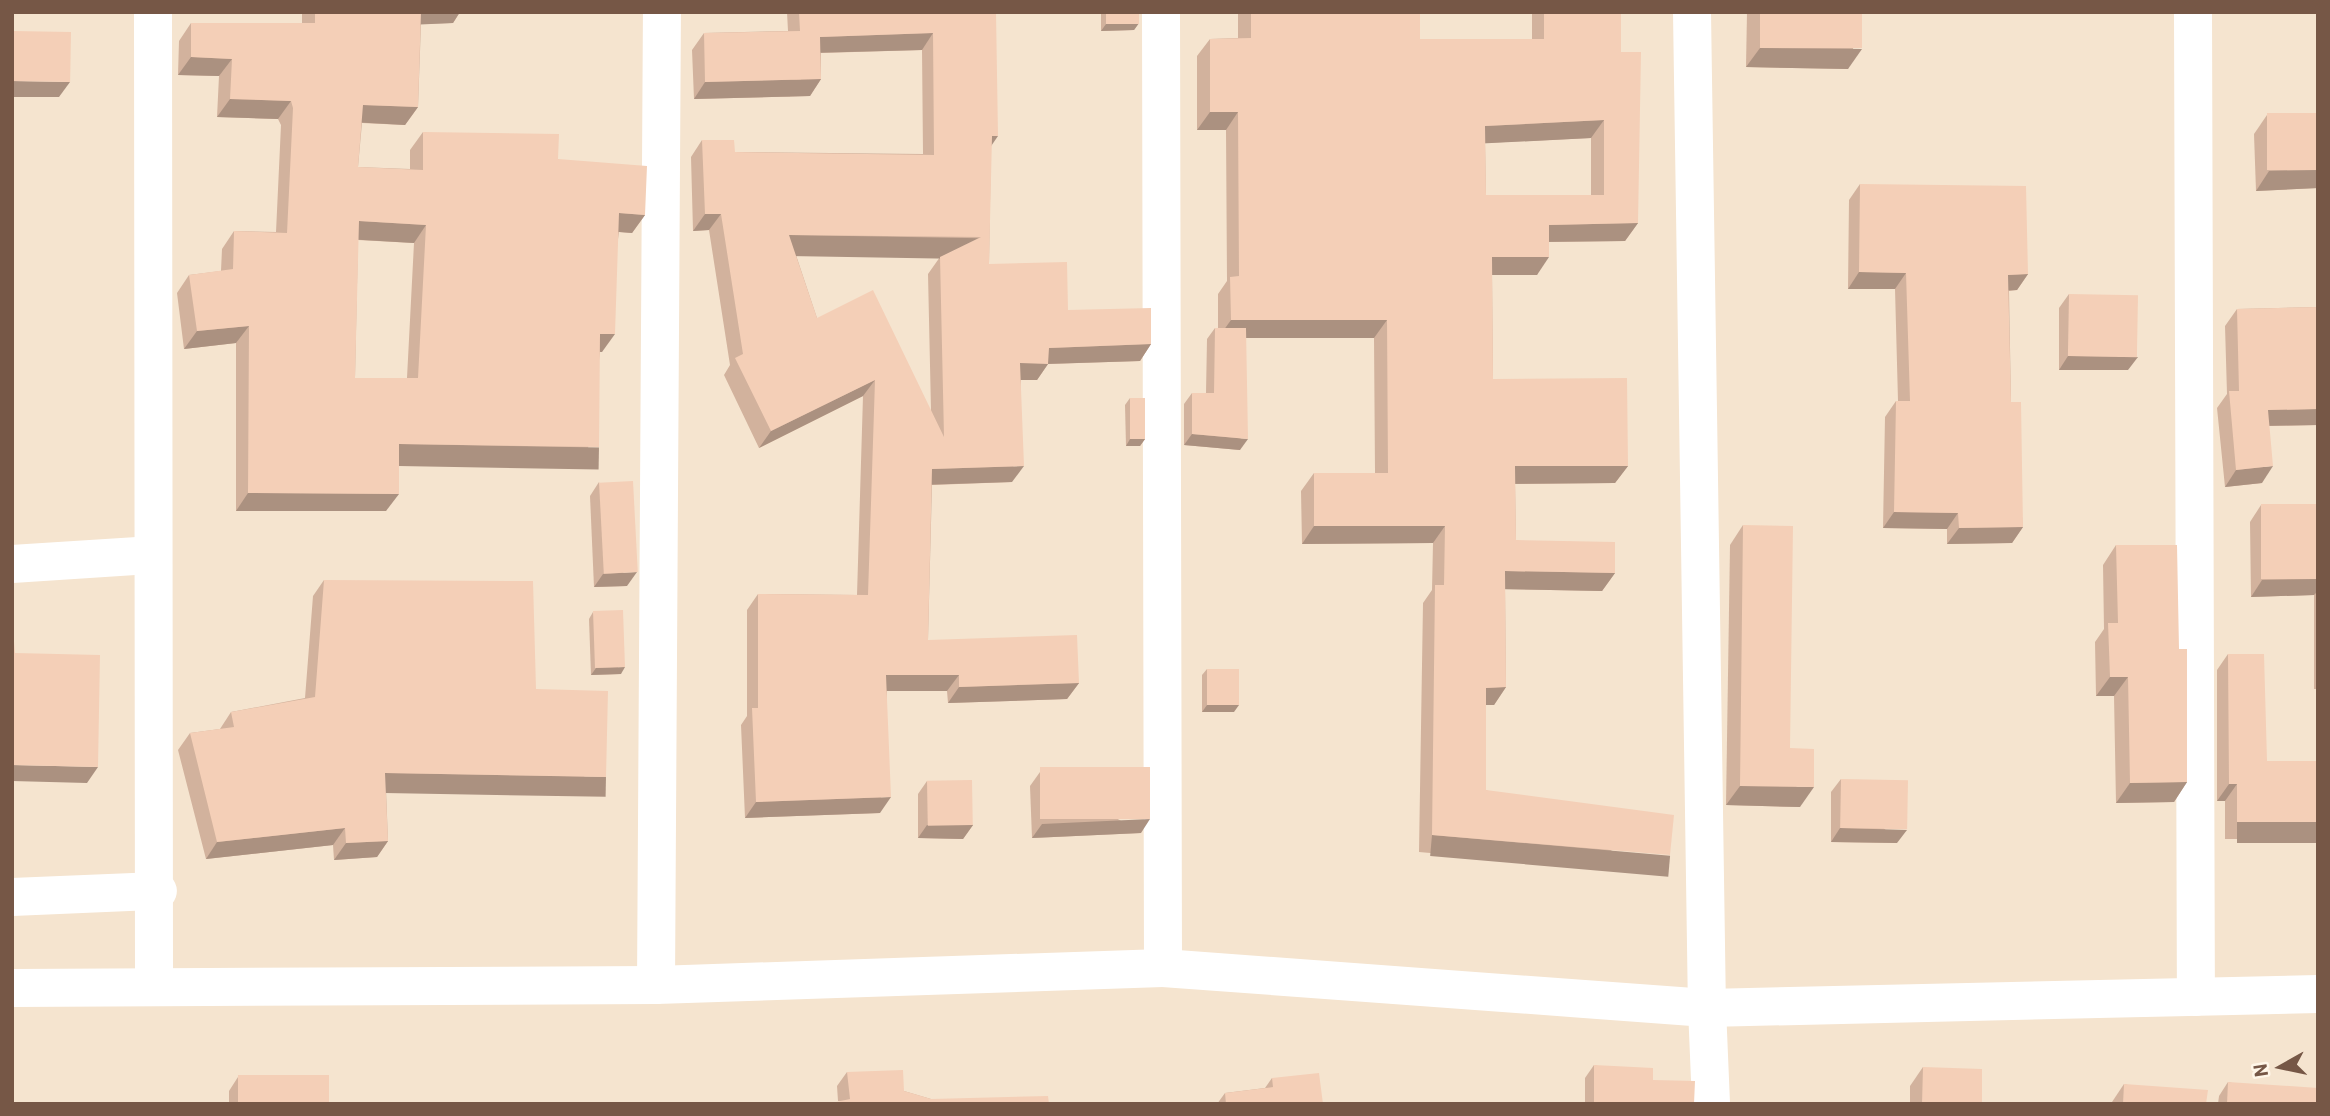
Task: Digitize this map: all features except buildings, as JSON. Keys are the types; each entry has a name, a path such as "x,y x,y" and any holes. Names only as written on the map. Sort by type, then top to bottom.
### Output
{"street":[{"path":"153,12 150,555 158,891 154,984"},
{"path":"656,985 662,12"},
{"path":"1161,12 1163,968"},
{"path":"1692,12 1707,1008 1711,1104"},
{"path":"2193,12 2196,997"},
{"path":"12,564 150,555"},
{"path":"12,897 158,891"},
{"path":"12,988 154,984 656,985 1163,968 1707,1008 2318,994"}],"shaded area":[{"path":"12,12 2318,12 2318,1104 12,1104"}]}
